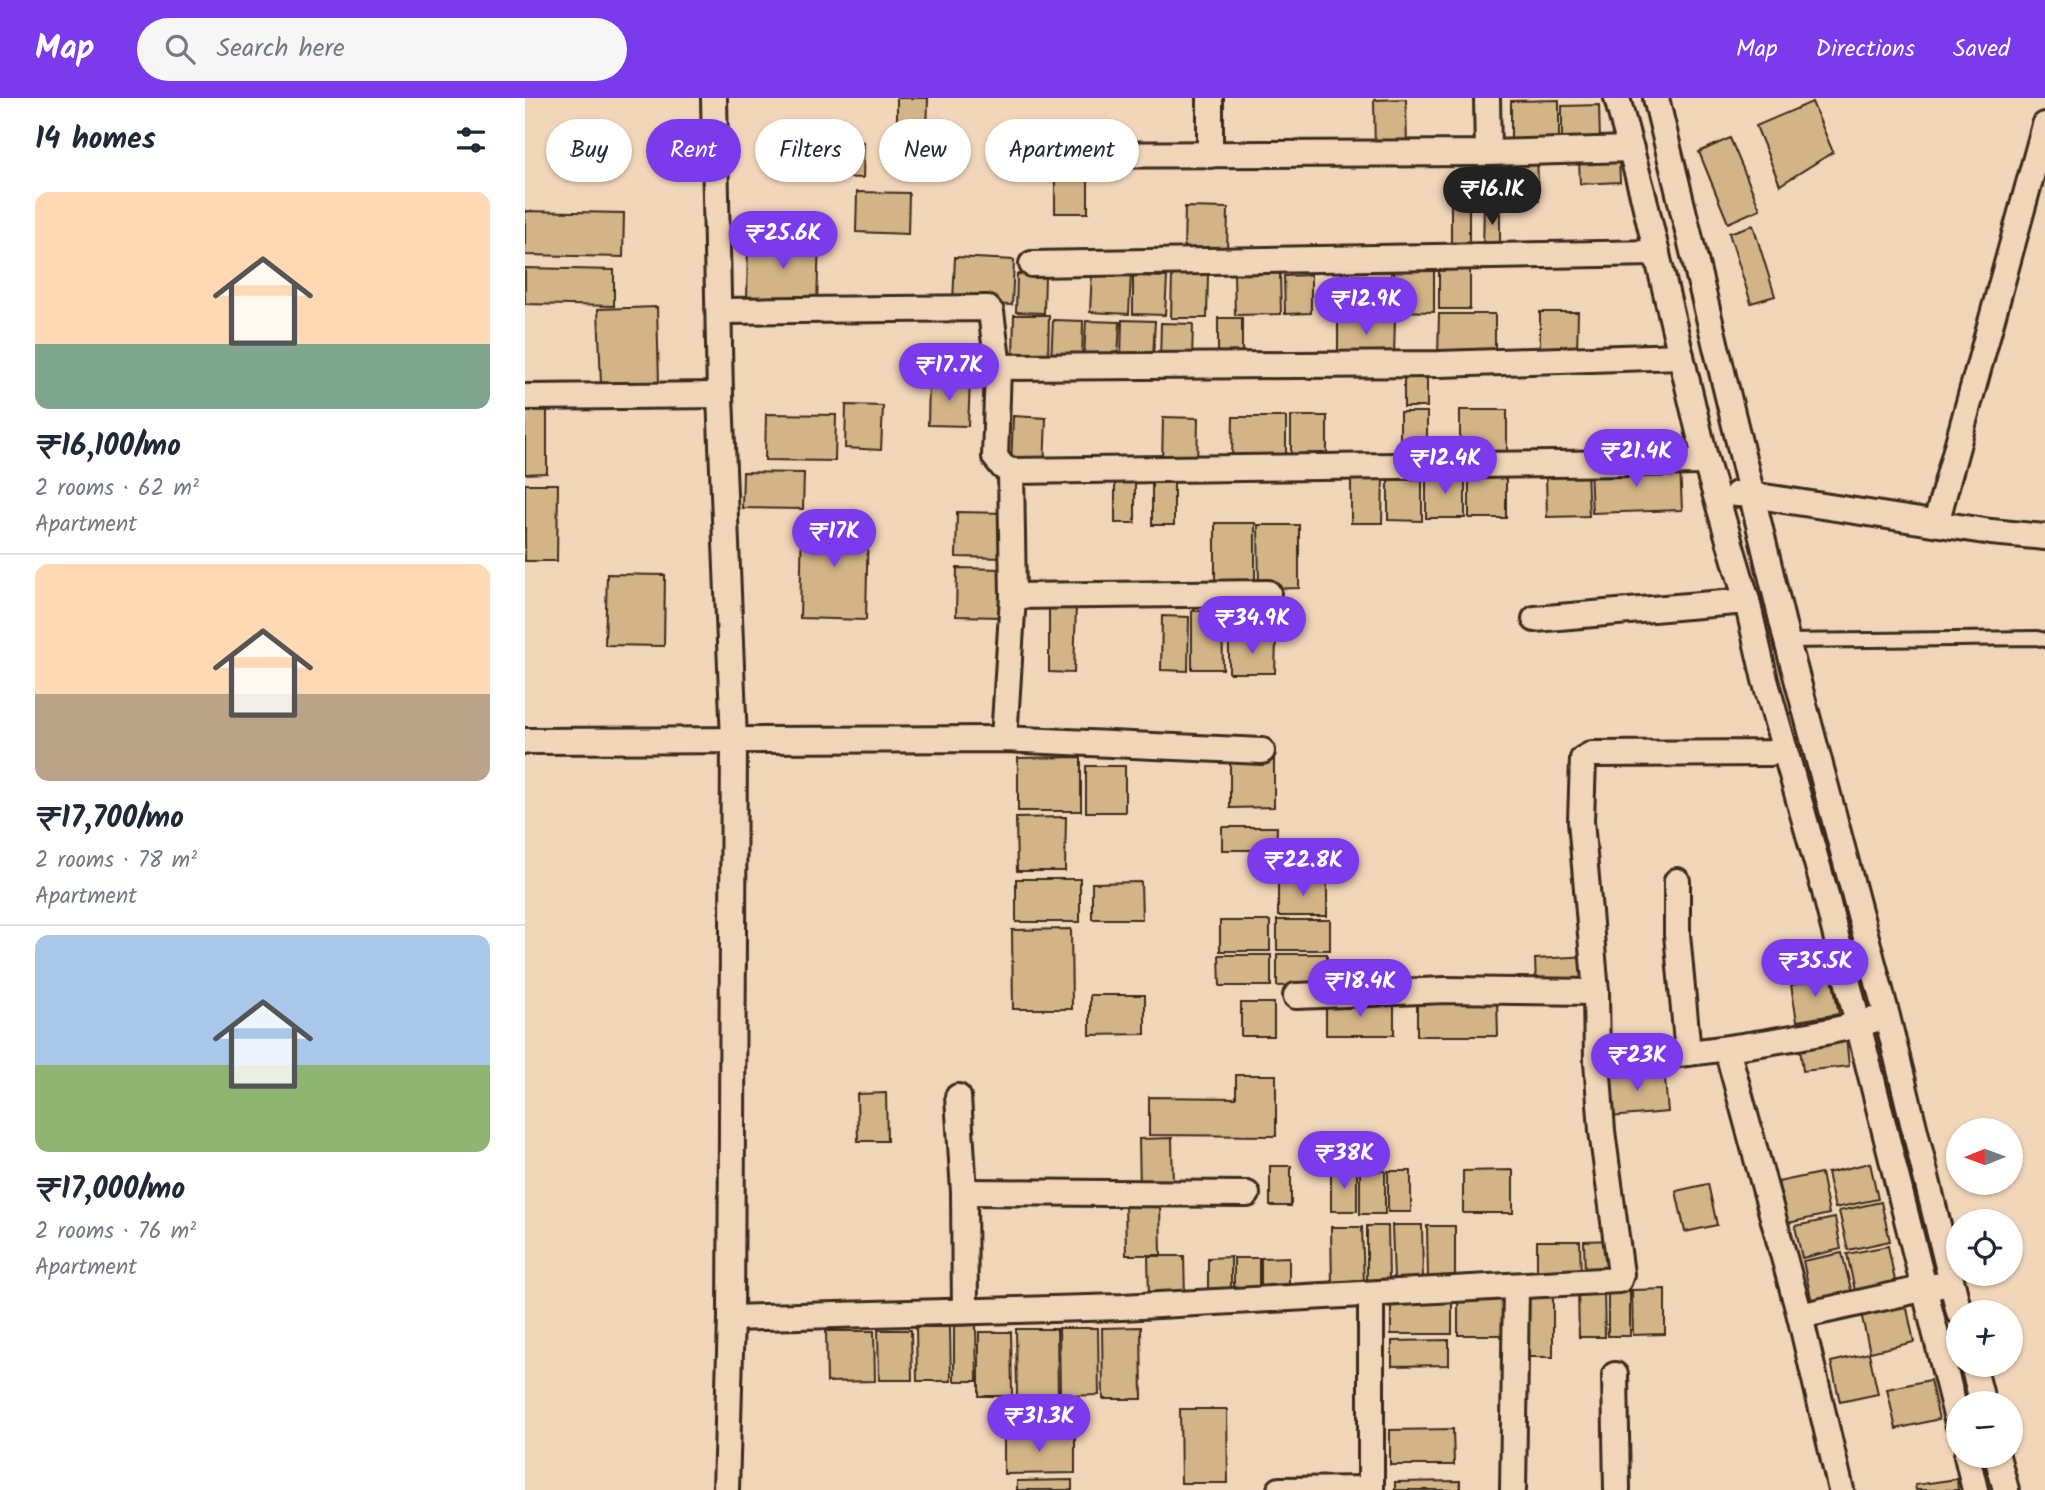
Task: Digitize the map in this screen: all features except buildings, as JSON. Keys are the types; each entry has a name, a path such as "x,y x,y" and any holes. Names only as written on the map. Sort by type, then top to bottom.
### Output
{"street":[{"path":"714,98 720,395 734,741 731,1318 726,1490"},
{"path":"1210,98 1210,155"},
{"path":"1487,98 1488,153"},
{"path":"1617,98 1706,462 1747,601 1765,680 1824,888 1950,1391"},
{"path":"1656,98 1787,641 1887,1016 1946,1261"},
{"path":"1936,523 2045,125"},
{"path":"1139,155 1488,153 1631,149"},
{"path":"1033,264 1657,253"},
{"path":"720,311 984,307 991,312 998,367 995,457 1003,467 1011,471 1706,462"},
{"path":"998,367 1440,363 1681,356"},
{"path":"525,397 720,395"},
{"path":"1004,739 1013,596 1011,471"},
{"path":"1716,494 1752,495 1991,532 2045,537"},
{"path":"1013,596 1268,593"},
{"path":"1535,619 1747,601"},
{"path":"525,741 1004,739 1262,751"},
{"path":"731,1318 1371,1295 1613,1282 1621,1277 1602,1131 1595,992 1581,821 1584,759 1592,754 1770,753 1785,750"},
{"path":"1677,881 1677,934 1688,1054"},
{"path":"1296,996 1446,990 1595,992"},
{"path":"1597,1061 1727,1049 1857,1026 1887,1016"},
{"path":"1727,1049 1800,1316 1841,1490"},
{"path":"958,1097 964,1192 965,1311"},
{"path":"964,1192 1247,1194"},
{"path":"1800,1316 1946,1283"},
{"path":"1513,1490 1516,1287"},
{"path":"1280,1490 1371,1489 1371,1295"},
{"path":"1615,1375 1617,1490"},
{"path":"1970,1468 1975,1490"},
{"path":"2000,1468 2006,1490"}],"lane":[{"path":"1787,641 2045,640"}]}
